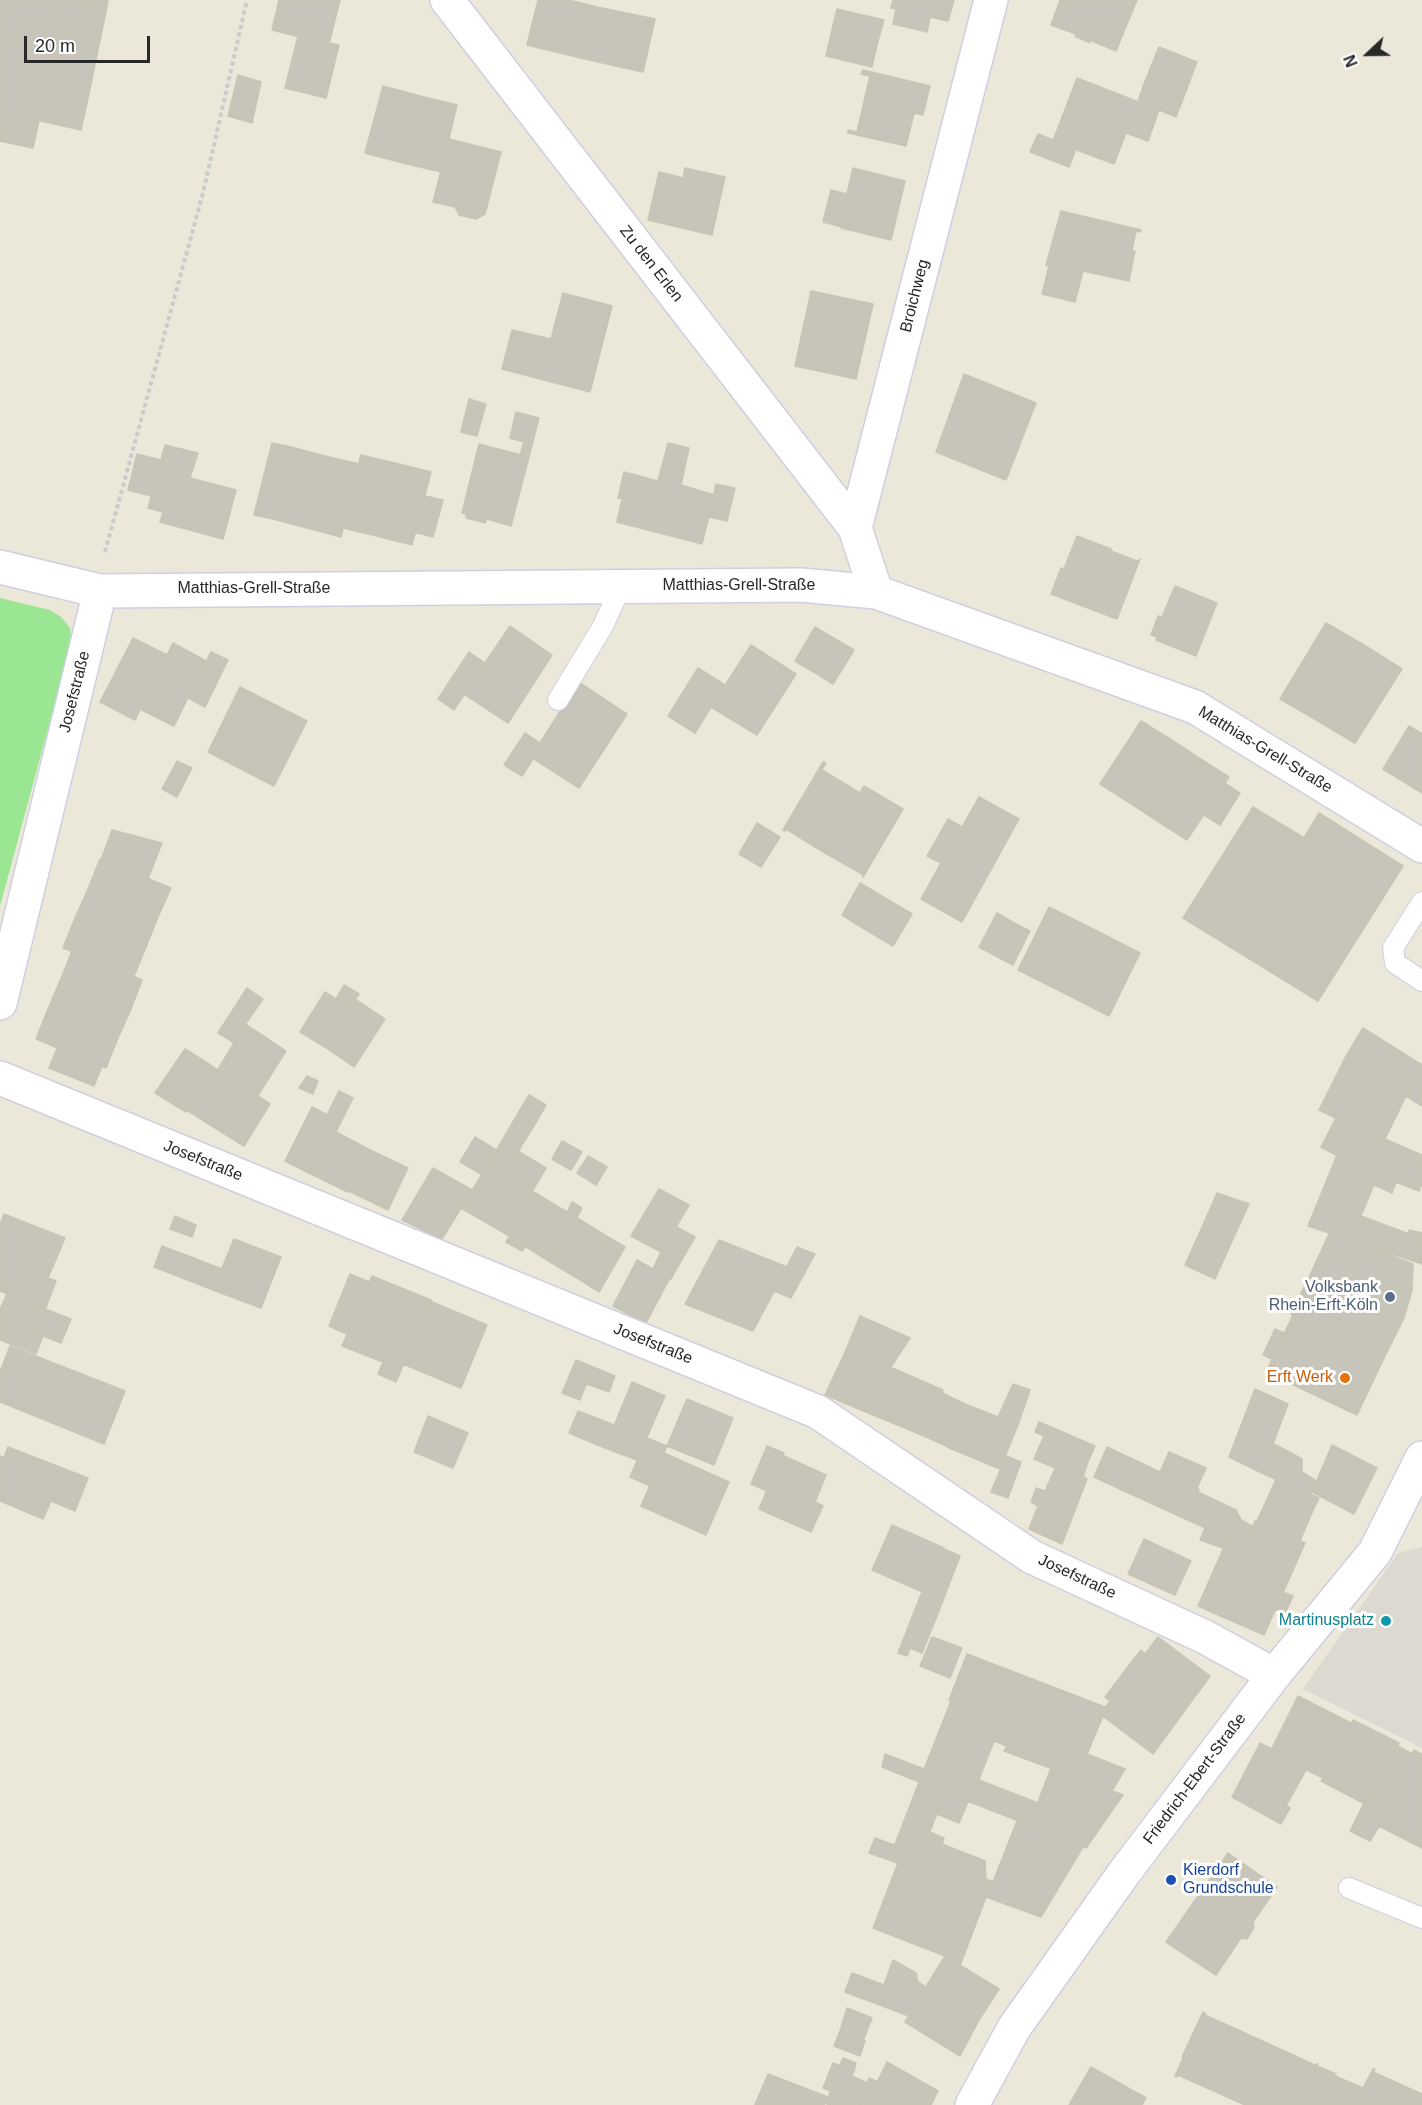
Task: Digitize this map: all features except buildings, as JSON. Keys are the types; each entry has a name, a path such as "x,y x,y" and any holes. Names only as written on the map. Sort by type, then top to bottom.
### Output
{"street":[{"name":"Zu den Erlen","path":"447,0 855,528"},
{"name":"Broichweg","path":"855,528 991,0"},
{"path":"855,528 876,592"},
{"name":"Matthias-Grell-Straße","path":"0,567 100,591 801,585 876,592 1195,707 1422,846"},
{"name":"Josefstraße","path":"0,1003 100,591"},
{"name":"Josefstraße","path":"0,1078 818,1412 1032,1557 1205,1636 1274,1675"},
{"name":"Friedrich-Ebert-Straße","path":"972,2105 1021,2018 1124,1873 1274,1675 1375,1552 1422,1458"}],"lane":[{"path":"558,700 603,626 621,586"},
{"path":"1422,902 1393,948 1395,963 1422,981"},
{"path":"1349,1888 1422,1918"}],"path":[{"path":"100,591 99,575 203,193 247,0"}],"green space":[{"path":"0,598 50,610 61,617 70,628 72,640 0,906"}],"shaded area":[{"name":"Martinusplatz","path":"1421,1547 1422,1748 1303,1689 1398,1553"}],"place":[{"name":"Volksbank Rhein-Erft-Köln","path":"1390,1297"},
{"name":"Erft Werk","path":"1345,1378"},
{"name":"Martinusplatz","path":"1386,1621"},
{"name":"Kierdorf Grundschule","path":"1171,1880"}]}
